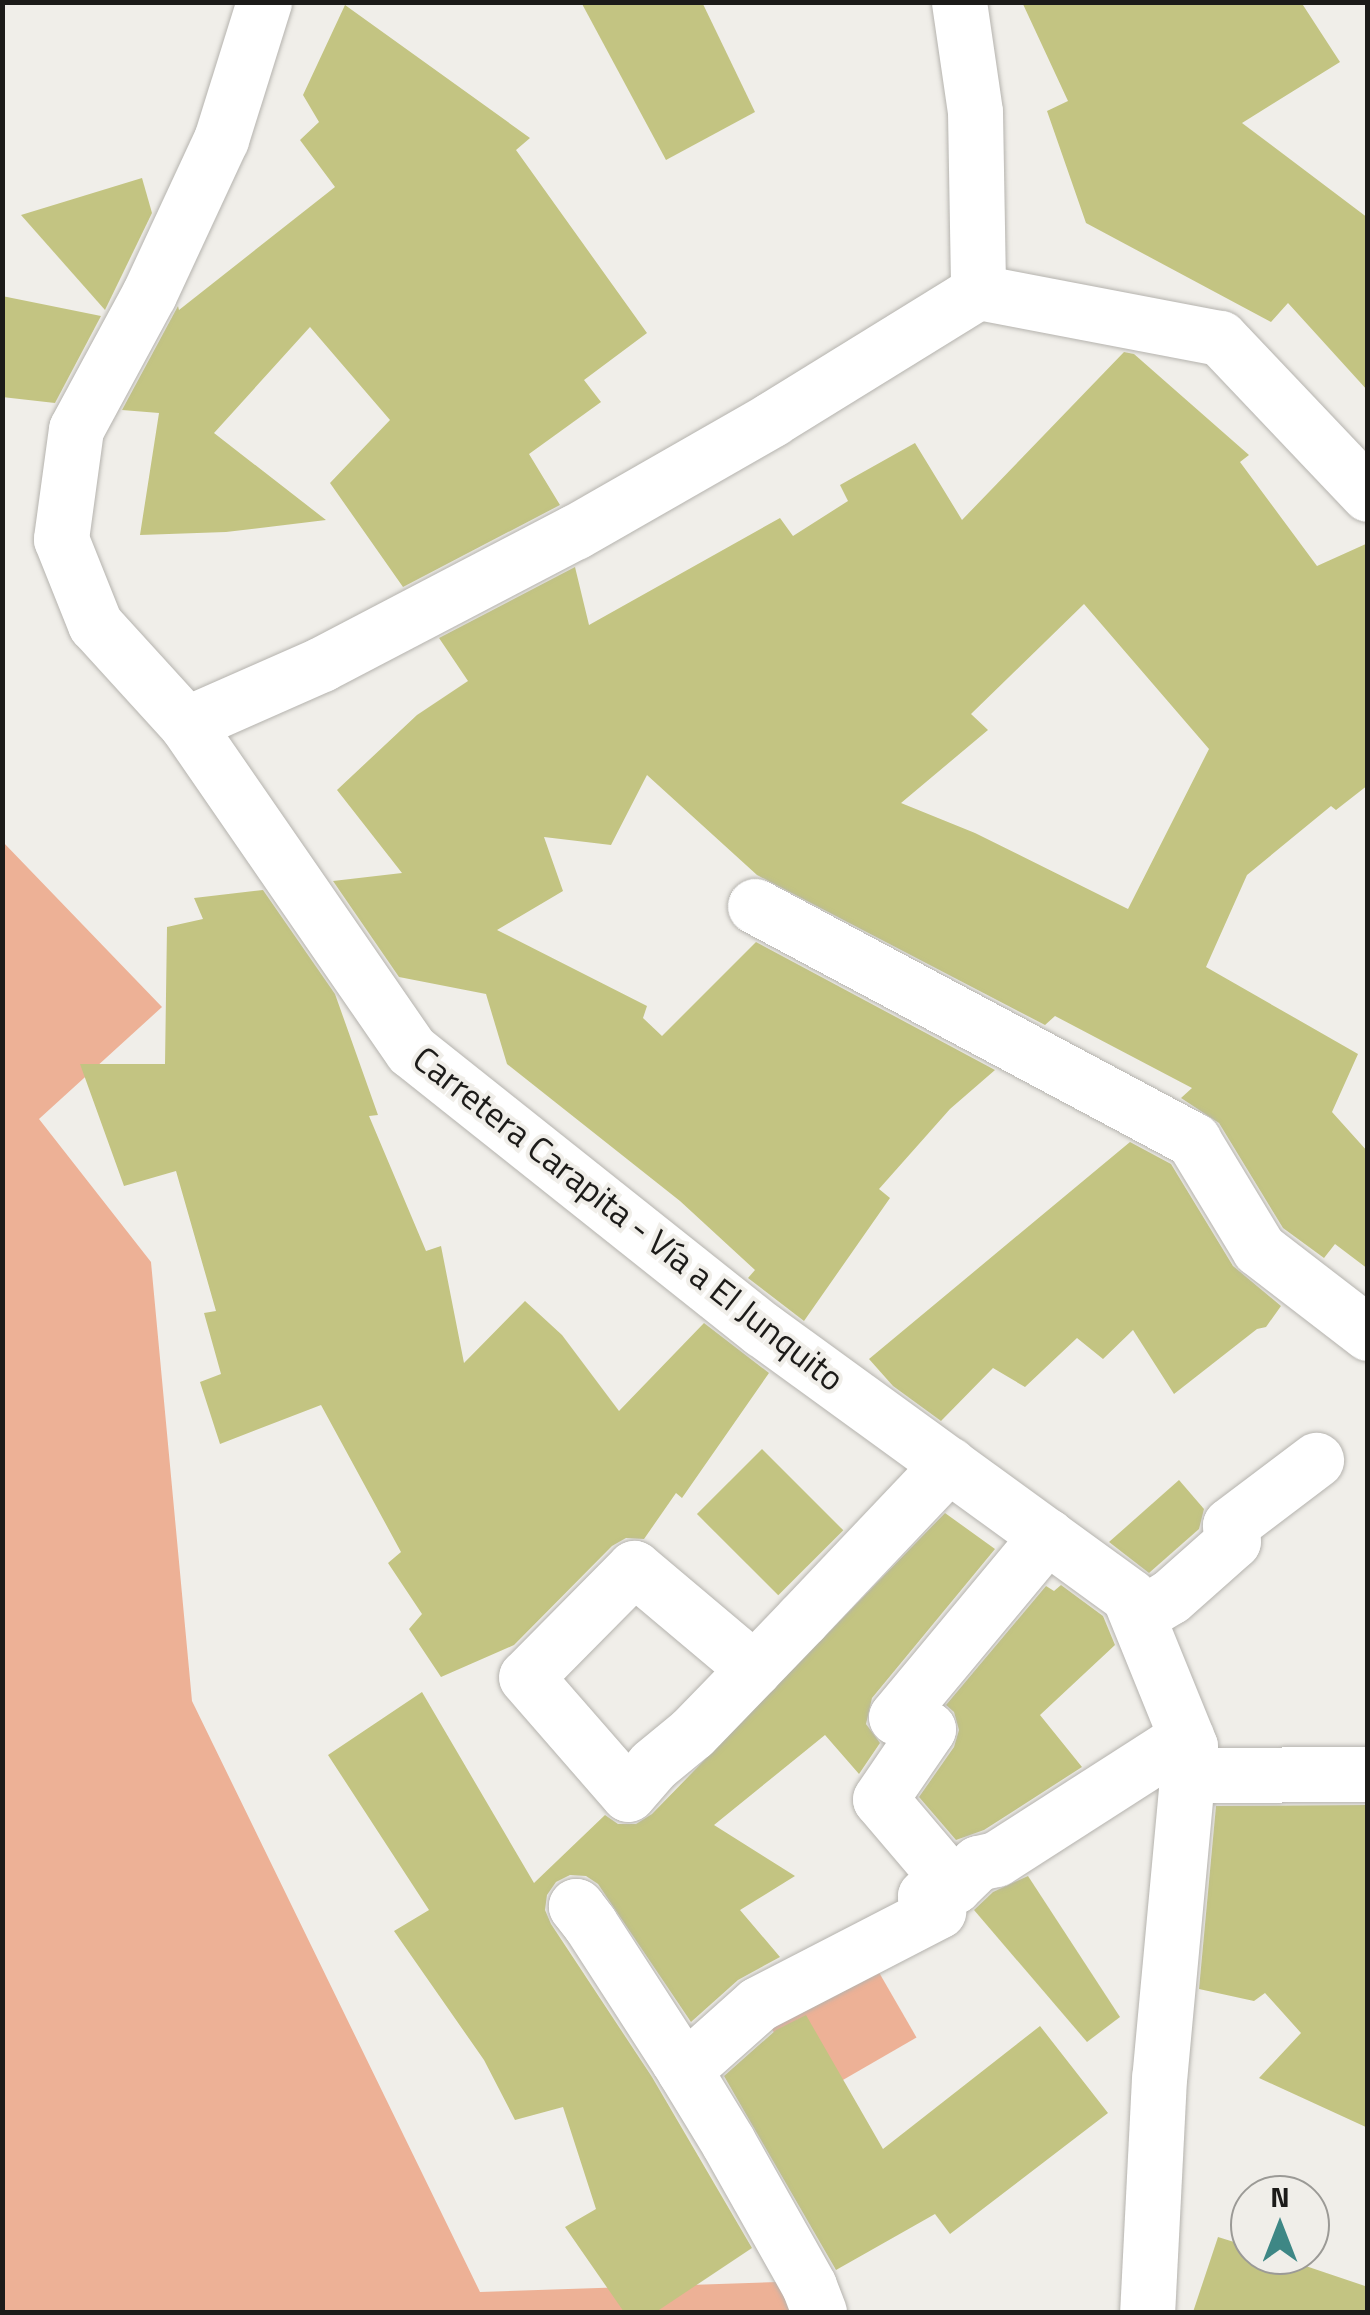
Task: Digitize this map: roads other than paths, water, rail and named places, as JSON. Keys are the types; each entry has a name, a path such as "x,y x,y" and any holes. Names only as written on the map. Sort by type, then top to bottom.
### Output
{"street":[{"name":"Carretera Carapita - Vía a El Junquito","path":"264,2 221,139 149,294 76,429 61,539 95,624 186,724 412,1051 763,1330 1129,1596 1186,1756 1159,2078 1147,2312"},
{"path":"959,2 975,112 978,292"},
{"path":"186,724 322,664 575,532 772,420 978,292 1220,338 1368,494"},
{"path":"755,906 1194,1140 1259,1249 1368,1333"},
{"path":"1138,1616 1170,1597 1233,1541 1230,1526 1316,1460"},
{"path":"754,1669 949,1464"},
{"path":"954,1886 880,1799 928,1729 896,1717 1048,1536"},
{"path":"684,2070 758,2004 938,1911 925,1896 954,1886 978,1863 996,1859 1186,1756 1368,1774"},
{"path":"590,1924 684,2070 809,2286 820,2312"}]}
